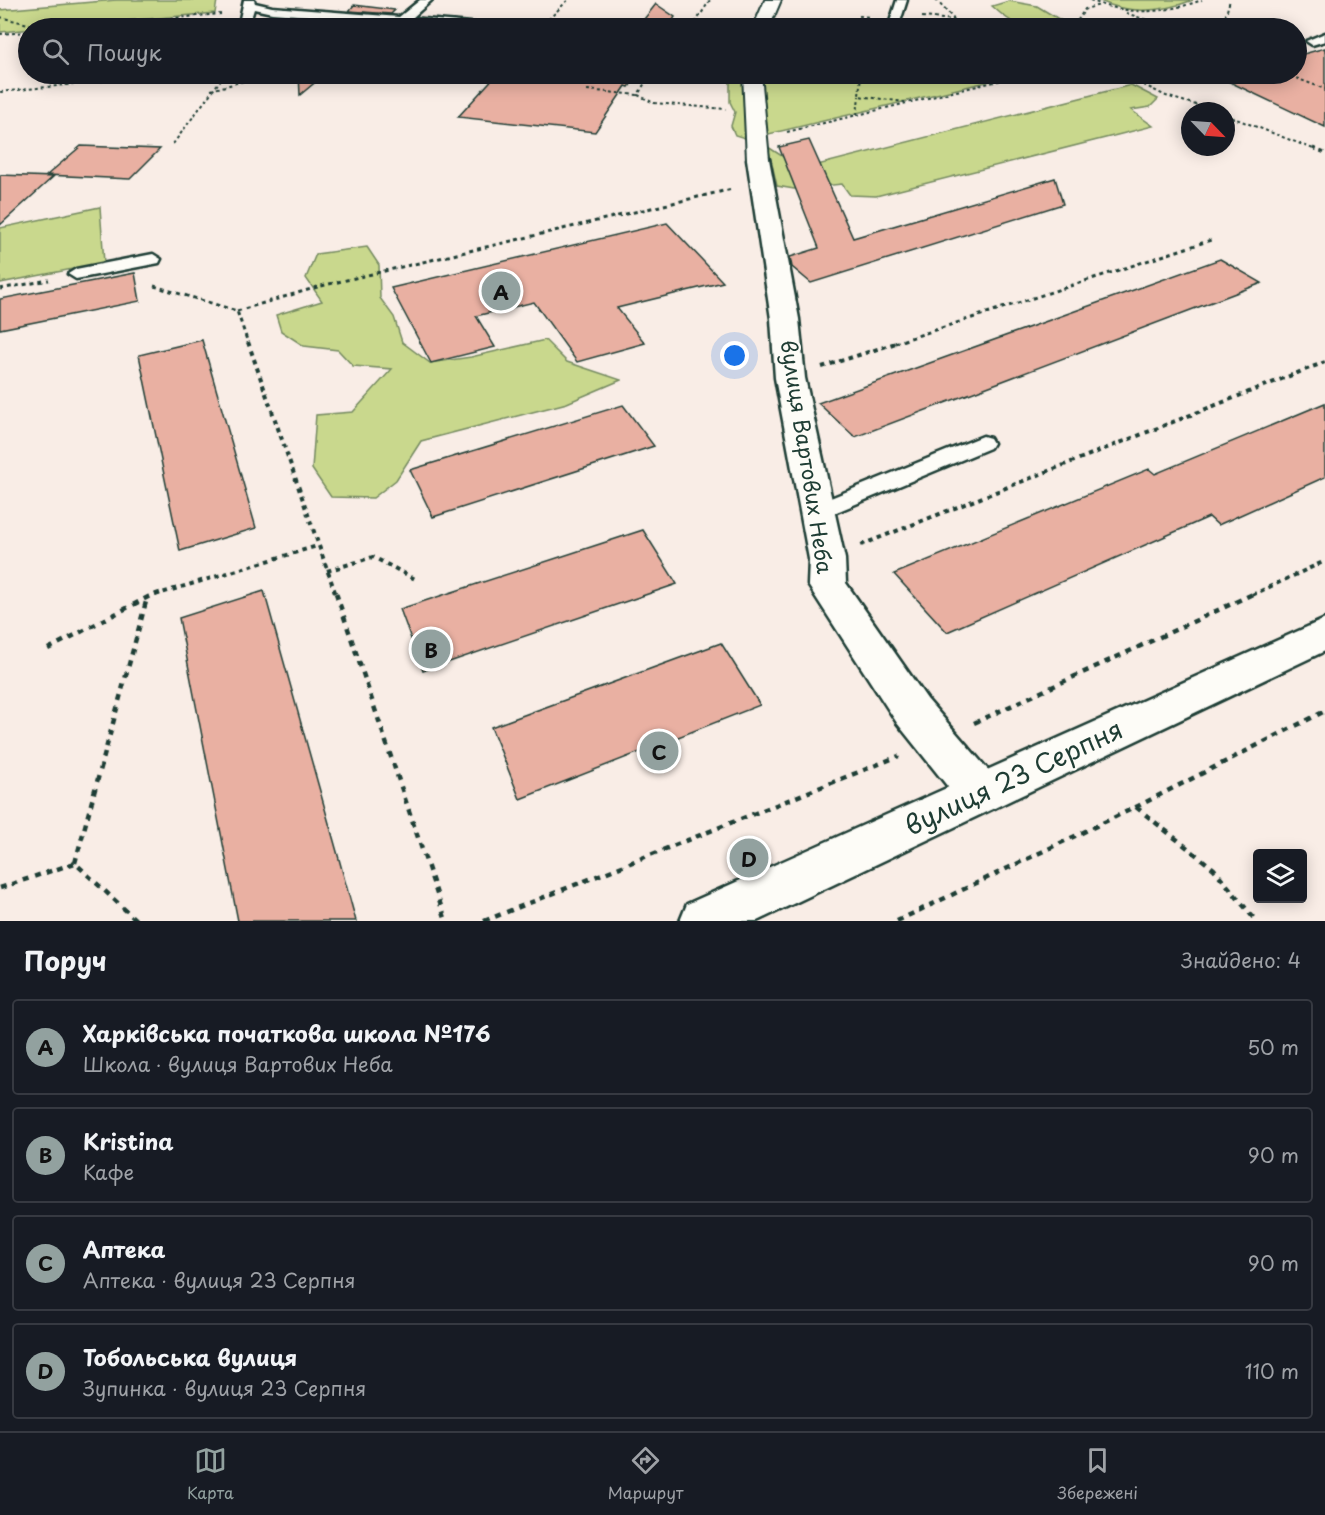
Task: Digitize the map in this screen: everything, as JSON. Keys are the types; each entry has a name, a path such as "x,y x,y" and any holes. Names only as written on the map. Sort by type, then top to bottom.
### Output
{"street":[{"path":"765,18 773,0"},
{"name":"вулиця Вартових Неба","path":"753,84 759,160 785,319 790,378 819,511 826,559 827,585 912,711 980,794"},
{"name":"вулиця 23 Серпня","path":"704,921 1325,634"}],"lane":[{"path":"404,18 427,0"},
{"path":"896,18 902,0"},
{"path":"248,7 365,18"},
{"path":"1312,41 1325,37"},
{"path":"76,274 153,259"},
{"path":"819,511 983,443"}],"path":[{"path":"550,18 567,0"},
{"path":"698,18 710,0"},
{"path":"936,0 952,18"},
{"path":"1090,0 1140,18"},
{"path":"1114,9 1163,12 1202,0"},
{"path":"1225,18 1230,0"},
{"path":"1079,18 1085,9 1101,5"},
{"path":"177,18 221,15 228,18 248,7"},
{"path":"859,16 876,17"},
{"path":"0,17 18,22"},
{"path":"923,17 933,18"},
{"path":"0,39 1,34 18,33"},
{"path":"1307,82 1325,89"},
{"path":"0,92 75,84"},
{"path":"173,144 216,84"},
{"path":"210,90 232,84"},
{"path":"638,95 644,84"},
{"path":"857,115 860,84"},
{"path":"154,286 237,311 759,160 857,115 983,84"},
{"path":"1142,84 1166,96 1192,102"},
{"path":"587,90 638,95 654,103 754,111"},
{"path":"859,96 908,102"},
{"path":"1235,118 1325,153"},
{"path":"790,378 1211,240"},
{"path":"0,289 76,274"},
{"path":"237,311 446,921"},
{"path":"826,559 1325,362"},
{"path":"48,649 148,597 317,546"},
{"path":"327,571 373,557 417,580"},
{"path":"484,921 936,741 1325,561"},
{"path":"75,862 148,597"},
{"path":"897,921 1136,807 1325,711"},
{"path":"1136,807 1214,869 1256,921"},
{"path":"0,888 75,862"},
{"path":"75,862 137,921"}],"green space":[{"path":"116,0 217,0 215,13 158,18 18,18 18,30 0,32 0,10"},
{"path":"1098,0 1193,0 1169,7 1134,10"},
{"path":"1009,1 1037,6 1057,18 1006,18 992,6"},
{"path":"730,84 978,84 748,139 735,135 731,126 735,112 730,102"},
{"path":"1131,85 1158,99 1150,107 1131,110 1153,126 876,196 850,195 842,184 794,189 777,186 768,147 802,169"},
{"path":"100,207 104,263 0,283 0,228"},
{"path":"367,247 379,265 380,298 394,317 402,342 430,363 471,357 545,340 567,362 621,380 567,403 421,441 396,480 373,498 331,497 312,469 316,415 353,412 392,369 353,366 338,350 304,346 281,331 276,315 322,301 306,278 316,254"}],"building":[{"path":"656,4 675,17 674,18 645,18"},
{"path":"354,5 395,10 391,14 349,11"},
{"path":"1325,48 1325,127 1234,84 1307,84 1307,53"},
{"path":"299,84 313,84 300,95"},
{"path":"488,84 631,84 629,87 626,86 595,132 458,117"},
{"path":"809,140 853,238 1055,178 1063,204 811,283 792,267 790,257 819,248 779,147"},
{"path":"81,146 160,149 130,179 47,175"},
{"path":"0,175 53,177 0,225"},
{"path":"667,223 723,282 617,308 645,343 577,362 534,302 476,316 495,347 431,363 391,288"},
{"path":"1220,259 1262,283 855,437 818,403"},
{"path":"135,273 140,301 0,329 0,299"},
{"path":"202,340 256,528 180,551 139,355"},
{"path":"1325,403 1325,477 1218,525 1209,517 947,632 894,574 1149,469 1155,474"},
{"path":"623,405 654,446 433,517 410,470"},
{"path":"643,530 677,584 423,671 400,609"},
{"path":"264,591 356,921 238,921 179,618"},
{"path":"721,643 760,705 520,799 491,727"}],"place":[{"name":"Харківська початкова школа №176","path":"501,291"},
{"name":"Kristina","path":"431,649"},
{"name":"Аптека","path":"659,751"},
{"name":"Тобольська вулиця","path":"749,858"}]}
